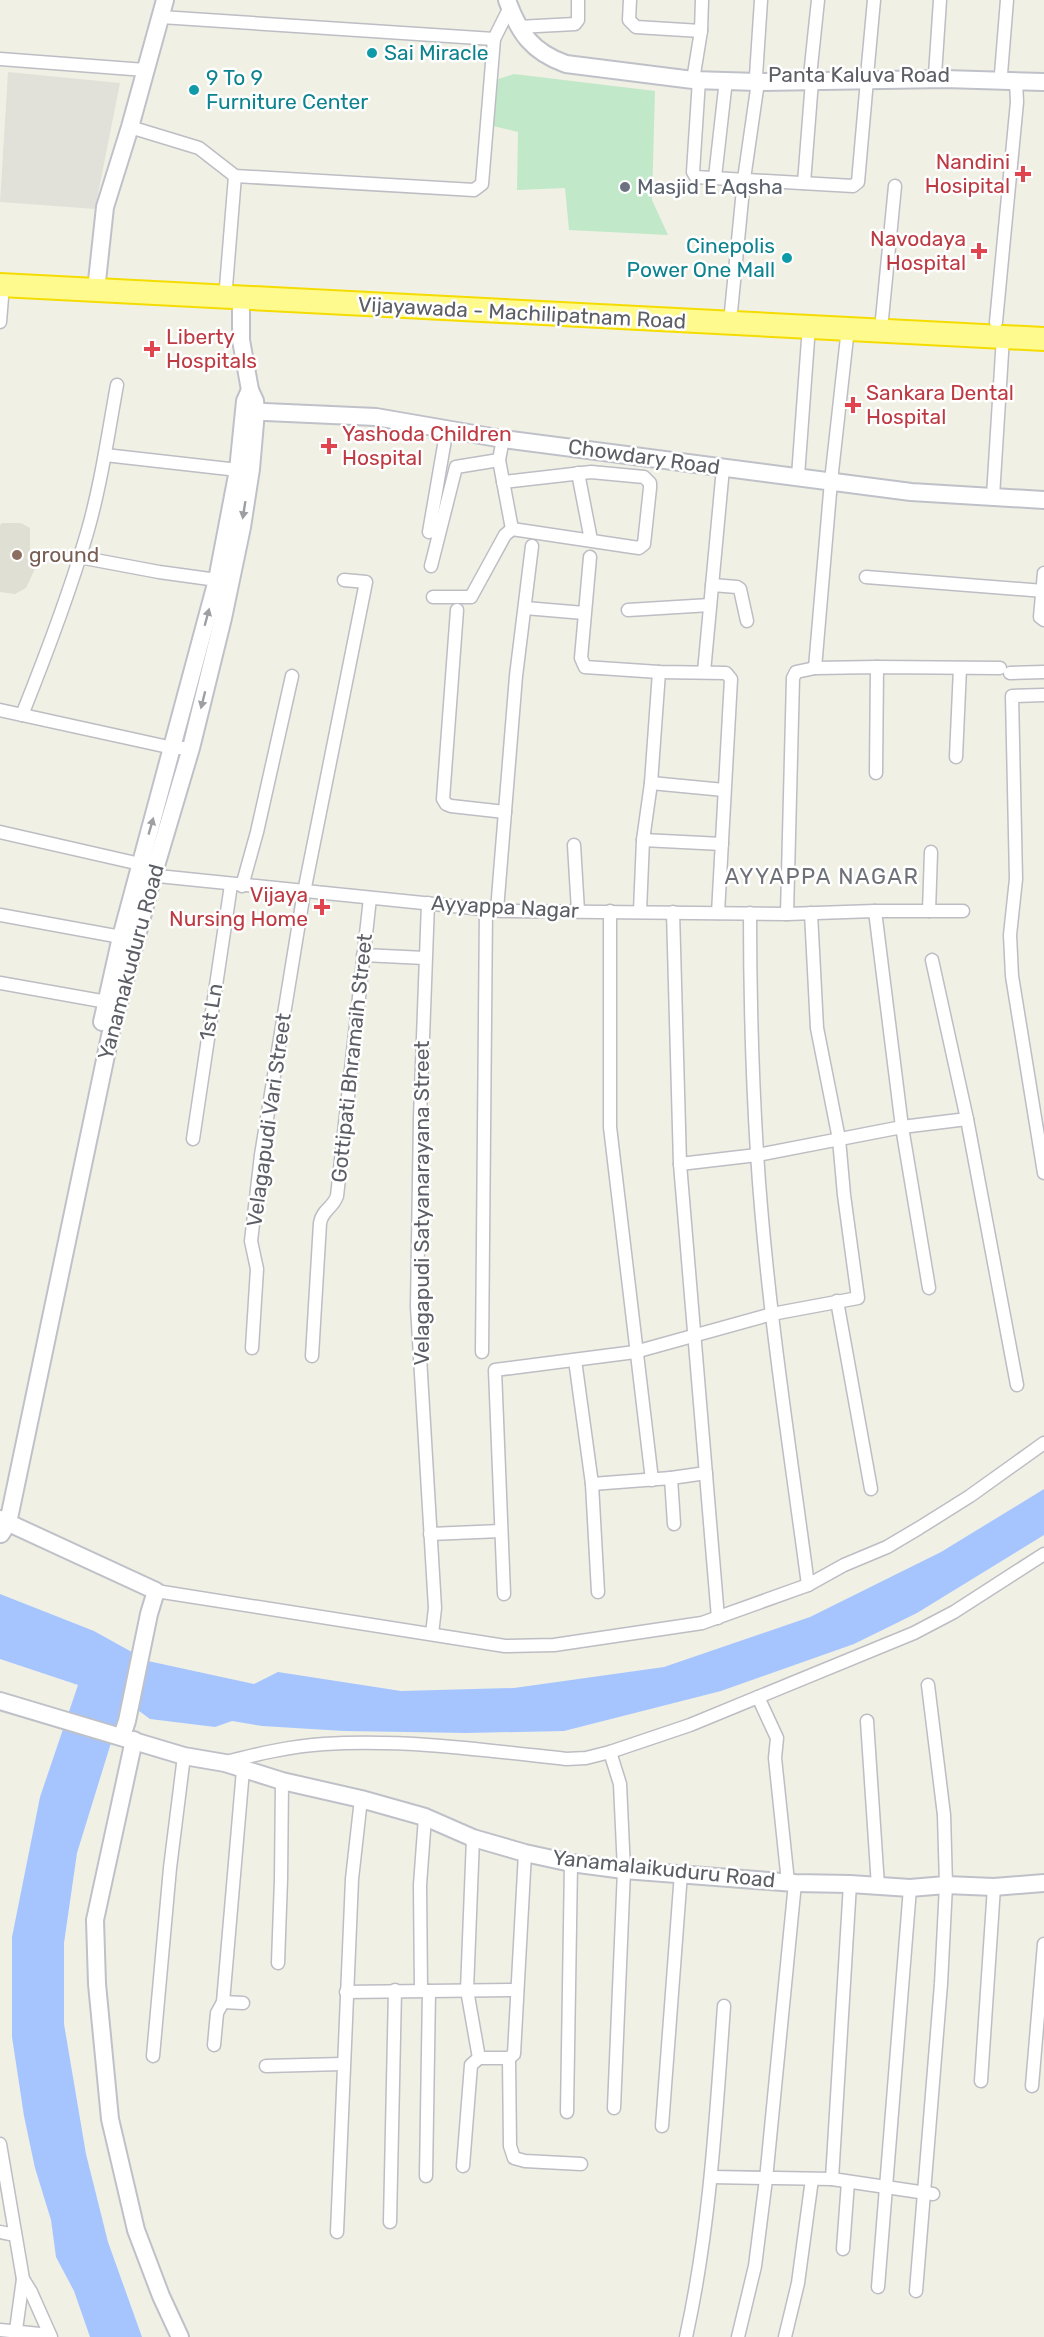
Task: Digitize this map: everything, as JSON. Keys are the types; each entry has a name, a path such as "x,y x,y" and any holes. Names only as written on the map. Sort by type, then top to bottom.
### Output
{"highway":[{"name":"Vijayawada - Machilipatnam Road","path":"1,281 601,311 848,328 1000,329 1044,325"},
{"name":"Vijayawada - Machilipatnam Road","path":"1,281 97,281 233,293"},
{"name":"Vijayawada - Machilipatnam Road","path":"601,311 731,312 882,319 1000,329 1044,339"}],"street":[{"path":"97,281 105,207 165,0"},
{"path":"518,27 575,24 578,20 578,0"},
{"path":"630,0 629,20 633,25 700,31"},
{"path":"702,0 696,78 693,174 696,177 853,186 857,185 874,0"},
{"path":"731,312 744,179 757,79 761,0"},
{"path":"804,183 818,0"},
{"path":"935,75 940,0"},
{"path":"993,496 1000,329 1017,102 1008,78 1006,0"},
{"path":"130,127 198,148 235,177 470,191 478,189 482,184 494,39 508,3"},
{"name":"Panta Kaluva Road","path":"508,3 518,27 530,42 549,58 566,64 674,78 757,79"},
{"path":"161,17 494,39"},
{"path":"0,59 145,70"},
{"name":"Panta Kaluva Road","path":"867,78 935,75 1044,82"},
{"name":"Panta Kaluva Road","path":"696,78 726,80 945,79 1044,75"},
{"path":"716,177 726,80"},
{"path":"233,293 235,177"},
{"path":"882,319 895,186"},
{"path":"0,322 1,281"},
{"name":"Yanamakuduru Road","path":"2,1526 121,937 191,748 223,618 242,527 251,469 250,411 245,401 250,390 233,293"},
{"path":"798,476 809,326"},
{"path":"815,668 831,481 848,328"},
{"path":"22,715 58,625 92,515 117,385"},
{"name":"Yanamakuduru Road","path":"2,1526 144,871 217,580 250,411"},
{"name":"Chowdary Road","path":"250,411 376,417 503,439 911,492 1044,500"},
{"path":"429,532 447,428"},
{"path":"503,439 499,460 512,529"},
{"path":"591,540 584,473 594,450"},
{"path":"105,455 238,470"},
{"path":"431,566 456,467 499,460"},
{"path":"704,672 723,468"},
{"path":"433,597 471,597 505,535 512,529 642,547 644,544 650,483 644,477 584,473 503,482"},
{"path":"482,1352 492,910 505,812 516,676 532,546"},
{"path":"79,557 217,580"},
{"path":"590,557 581,662 585,668 726,673 731,679 718,913"},
{"path":"1044,573 1040,617 1044,620"},
{"path":"866,577 1043,591"},
{"name":"Velagapudi Vari Street","path":"252,1348 257,1269 251,1241 261,1155 304,892 366,582 344,580"},
{"path":"712,585 740,589 747,621"},
{"path":"628,610 710,605"},
{"path":"525,608 584,613"},
{"path":"457,610 443,799 451,806 505,812"},
{"path":"876,773 877,667"},
{"path":"787,914 793,678 796,672 815,668 877,667 1044,672"},
{"path":"956,757 960,668"},
{"path":"639,911 643,840 651,783 659,672"},
{"name":"1st Ln","path":"193,1139 237,885 257,832 292,676"},
{"path":"1044,695 1012,696 1016,879 1010,935 1012,976 1044,1173"},
{"path":"0,710 173,748 191,748"},
{"path":"651,783 724,790"},
{"name":"Ayyappa Nagar","path":"0,832 144,871 237,885 492,910 787,914 875,910 963,911"},
{"path":"643,840 722,844"},
{"path":"574,845 578,911"},
{"path":"929,911 931,852"},
{"name":"Gottipati Bhramaih Street","path":"312,1356 320,1223 324,1211 333,1204 337,1196 369,898"},
{"name":"Velagapudi Satyanarayana Street","path":"428,903 420,1118 417,1307 431,1574 435,1608 432,1634"},
{"path":"875,910 902,1127 930,1288"},
{"path":"610,911 610,1127 652,1480"},
{"path":"673,912 680,1164 718,1618"},
{"path":"750,913 750,1030 757,1155 772,1314 808,1586"},
{"path":"504,1594 495,1370 635,1352 772,1314 858,1298 839,1139 817,1028 811,913"},
{"path":"0,915 121,937"},
{"path":"363,956 425,958"},
{"path":"932,960 967,1119 1017,1385"},
{"path":"0,983 107,1002"},
{"path":"680,1164 757,1155 902,1127 967,1119"},
{"path":"837,1301 871,1489"},
{"path":"575,1360 592,1484 598,1592"},
{"path":"2,1526 156,1592 505,1646 554,1644 702,1623 808,1586 844,1565 887,1547 919,1528 970,1496 1044,1443"},
{"path":"592,1484 706,1473"},
{"path":"671,1478 674,1524"},
{"path":"430,1534 501,1531"},
{"path":"225,1763 268,1752 324,1744 424,1743 566,1759 586,1758 610,1752 690,1725 914,1633 954,1612 1044,1554"},
{"path":"156,1592 148,1614 124,1733 94,1920 97,1984 113,2130 136,2230 161,2296 180,2337"},
{"path":"916,2291 928,2193 946,1885 944,1815 928,1685"},
{"path":"738,2337 755,2266 766,2179 791,1882 775,1758 777,1738 758,1697"},
{"name":"Yanamalaikuduru Road","path":"0,1701 124,1733 184,1756 225,1763 282,1781 361,1799 425,1817 473,1838 571,1863 624,1870 910,1888 946,1885 994,1887 1044,1883"},
{"path":"867,1721 878,1886"},
{"path":"610,1752 620,1784 624,1870 614,2108"},
{"path":"153,2056 170,1869 184,1756"},
{"path":"214,2045 217,2013 224,2002 243,1770"},
{"path":"278,1963 282,1781"},
{"path":"337,2232 342,2064 352,1879 361,1799"},
{"path":"425,1817 420,1885 425,1990 426,2176"},
{"path":"473,1838 467,1990 479,2058"},
{"path":"463,2166 470,2073 474,2060 509,2058 514,2054 525,1853"},
{"path":"567,2112 571,1863"},
{"path":"662,2126 681,1874"},
{"path":"832,2180 850,1884"},
{"path":"981,2081 994,1887"},
{"path":"878,2287 910,1888"},
{"path":"1032,2086 1044,1944"},
{"path":"390,2222 395,1990"},
{"path":"346,1992 516,1990"},
{"path":"224,2002 243,2003"},
{"path":"686,2337 698,2282 711,2177 724,2006"},
{"path":"509,2058 510,2146 514,2158 525,2161 581,2164"},
{"path":"266,2066 342,2064"},
{"path":"0,2144 4,2187 23,2278 15,2335"},
{"path":"711,2177 832,2180 928,2193"},
{"path":"785,2337 798,2283 812,2179"},
{"path":"843,2249 848,2182"},
{"path":"0,2232 15,2235"},
{"path":"0,2330 15,2335 50,2336 23,2278"}],"shaded area":[{"path":"8,72 120,83 95,209 0,202"},
{"name":"ground","path":"2,523 21,523 30,528 30,550 39,560 26,588 15,594 0,592 0,525"}],"green space":[{"path":"514,74 655,91 652,200 668,235 569,230 565,188 517,190 518,132 493,126 495,80"}],"water":[{"path":"1044,1489 1044,1535 917,1613 854,1644 721,1691 564,1731 466,1733 344,1731 262,1726 232,1721 215,1727 150,1719 135,1708 123,1704 77,1853 64,1943 64,2024 86,2154 108,2242 142,2337 90,2337 74,2291 56,2257 51,2220 35,2168 24,2116 12,2037 12,1937 40,1797 78,1685 0,1659 0,1594 94,1631 148,1661 254,1684 278,1672 401,1691 514,1688 664,1667 810,1617 941,1552"}],"place":[{"name":"Sai Miracle","path":"372,53"},
{"name":"9 To 9 Furniture Center","path":"194,90"},
{"name":"Nandini Hosipital","path":"1023,174"},
{"name":"Masjid E Aqsha","path":"625,187"},
{"name":"Navodaya Hospital","path":"979,251"},
{"name":"Cinepolis Power One Mall","path":"787,258"},
{"name":"Liberty Hospitals","path":"152,349"},
{"name":"Sankara Dental Hospital","path":"853,405"},
{"name":"Yashoda Children Hospital","path":"329,446"},
{"name":"ground","path":"17,555"},
{"name":"Vijaya Nursing Home","path":"322,907"}],"district":[{"name":"AYYAPPA NAGAR","path":"822,876"}]}
